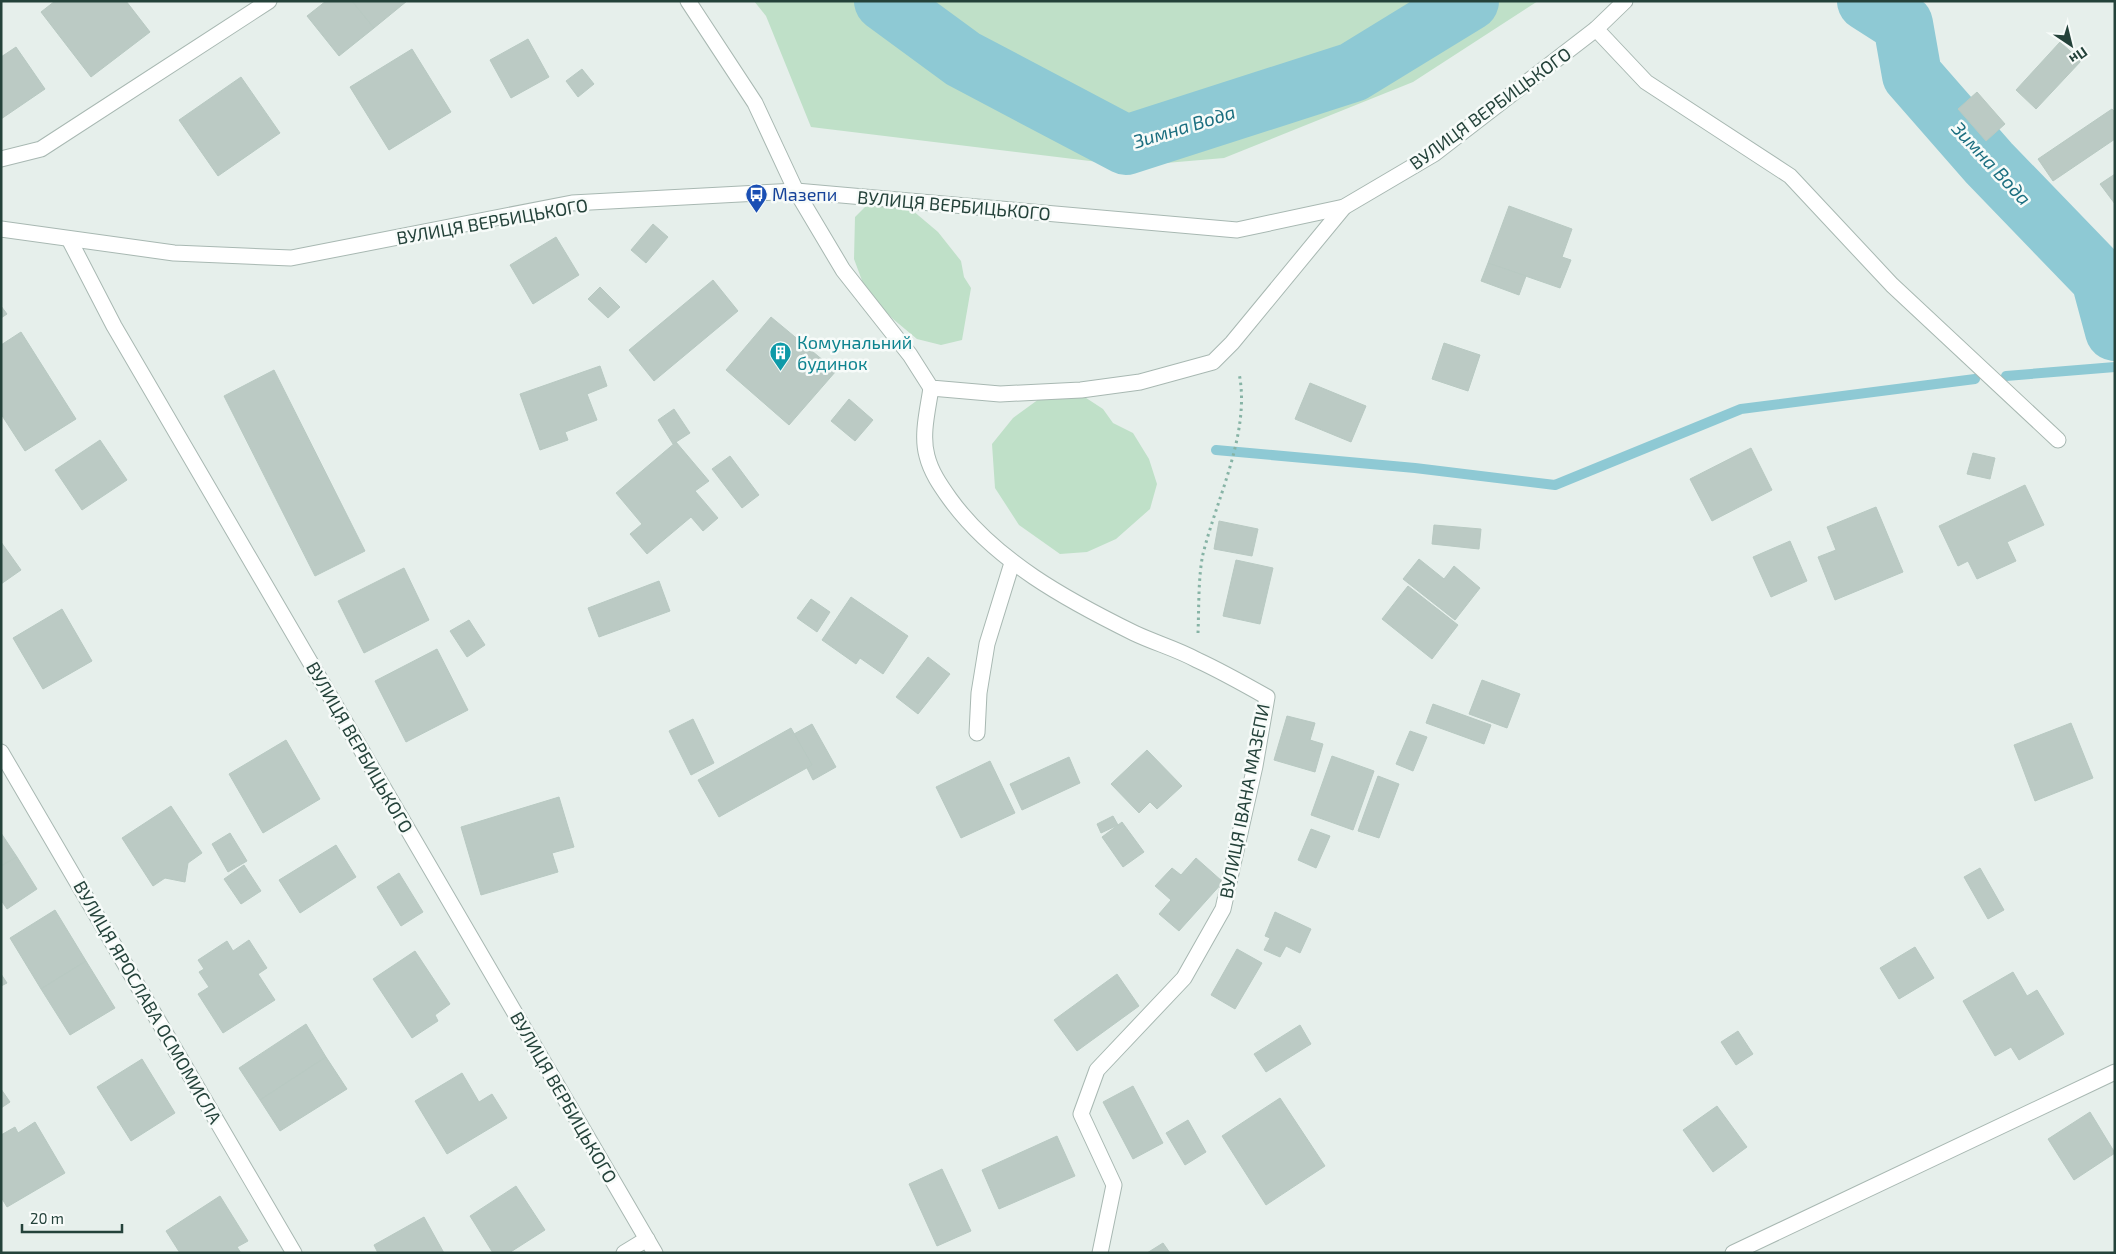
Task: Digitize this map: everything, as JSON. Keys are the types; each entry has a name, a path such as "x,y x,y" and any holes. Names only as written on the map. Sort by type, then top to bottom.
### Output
{"street":[{"path":"1,159 41,149 269,1"},
{"path":"688,1 755,103 796,191 842,270 910,356 931,388 1000,394 1081,390 1140,382 1213,362 1232,343 1344,207"},
{"name":"ВУЛИЦЯ ВЕРБИЦЬКОГО","path":"1,229 174,252 291,258 572,204 796,191 1237,230 1344,207 1434,154 1596,29 1624,3"},
{"path":"1596,29 1646,82 1790,176 1892,285 2058,440"},
{"name":"ВУЛИЦЯ ВЕРБИЦЬКОГО","path":"69,239 114,326 656,1253"},
{"name":"ВУЛИЦЯ ІВАНА МАЗЕПИ","path":"931,388 926,430 926,454 932,472 974,528 1012,563 1090,610 1136,634 1196,659 1267,697 1255,766 1223,909 1184,978 1097,1070 1081,1114 1114,1185 1100,1253"},
{"path":"977,733 979,693 987,644 1012,563"},
{"name":"ВУЛИЦЯ ЯРОСЛАВА ОСМОМИСЛА","path":"1,752 294,1253"},
{"path":"1732,1253 2115,1072"},
{"path":"624,1253 647,1239"}],"path":[{"path":"1196,659 1203,556 1238,435 1240,382 1232,343"}],"green space":[{"path":"754,1 1538,1 1413,82 1224,158 1131,166 811,127 766,16"},
{"path":"880,205 912,210 938,232 961,261 964,277 971,288 962,340 941,345 917,339 867,294 854,259 855,217 865,207"},
{"path":"1050,391 1077,392 1103,409 1113,423 1133,433 1149,459 1157,484 1150,509 1116,539 1087,552 1060,554 1019,525 995,488 992,444 1013,418"}],"building":[{"path":"55,1 126,1 150,32 91,77 41,12"},
{"path":"326,1 352,1 374,28 339,56 307,16"},
{"path":"352,1 407,1 374,28"},
{"path":"528,39 549,77 511,98 490,60"},
{"path":"2060,42 2081,61 2036,109 2016,90"},
{"path":"16,47 45,89 1,119 1,57"},
{"path":"412,49 451,112 389,150 350,87"},
{"path":"582,69 594,84 578,97 566,81"},
{"path":"241,77 280,133 218,176 179,120"},
{"path":"1977,92 2005,124 1986,141 1958,109"},
{"path":"2112,109 2115,112 2115,139 2053,181 2038,159"},
{"path":"2115,174 2115,204 2100,184"},
{"path":"1509,206 1572,229 1562,257 1571,260 1560,288 1488,263"},
{"path":"653,224 668,237 646,263 631,250"},
{"path":"556,237 579,275 533,304 510,265"},
{"path":"1488,263 1526,276 1519,295 1481,281"},
{"path":"713,280 738,311 654,381 629,350"},
{"path":"600,287 620,307 608,318 588,299"},
{"path":"1,306 7,314 1,318"},
{"name":"Комунальний будинок","path":"771,317 836,371 789,425 726,370"},
{"path":"21,332 76,419 25,451 1,414 1,345"},
{"path":"1444,343 1480,355 1468,391 1432,379"},
{"path":"600,366 607,386 587,394 597,420 565,432 568,440 540,450 520,394"},
{"path":"274,370 365,551 315,576 224,396"},
{"path":"1310,383 1366,406 1351,442 1295,419"},
{"path":"849,399 873,420 855,441 831,421"},
{"path":"674,409 690,433 673,444 658,420"},
{"path":"100,440 127,480 82,510 55,470"},
{"path":"676,442 709,481 695,491 718,518 703,531 691,517 647,554 630,534 642,524 616,493"},
{"path":"1751,448 1772,490 1712,521 1690,479"},
{"path":"1973,453 1995,458 1990,479 1967,474"},
{"path":"730,456 759,495 742,508 712,469"},
{"path":"2025,485 2044,525 2007,542 2016,561 1977,579 1968,561 1958,566 1939,526"},
{"path":"1876,507 1903,572 1835,600 1818,557 1836,550 1827,527"},
{"path":"1219,521 1258,529 1252,556 1214,549"},
{"path":"1434,525 1481,529 1479,549 1432,544"},
{"path":"1790,541 1807,581 1771,597 1753,557"},
{"path":"1,542 21,570 1,584"},
{"path":"1419,559 1444,579 1454,566 1480,588 1455,620 1403,579"},
{"path":"1236,560 1273,568 1260,624 1223,616"},
{"path":"404,568 429,620 364,653 338,601"},
{"path":"659,581 670,611 599,637 588,608"},
{"path":"1408,586 1458,625 1432,659 1382,619"},
{"path":"851,597 908,636 883,674 860,658 856,664 822,640"},
{"path":"811,599 830,612 817,632 797,618"},
{"path":"62,609 92,661 43,689 13,638"},
{"path":"469,620 485,645 467,657 450,631"},
{"path":"437,649 468,710 406,742 375,681"},
{"path":"928,657 950,674 918,714 896,697"},
{"path":"1482,680 1520,694 1507,728 1469,714"},
{"path":"1433,704 1491,725 1484,744 1426,723"},
{"path":"1287,716 1315,723 1310,740 1323,744 1315,772 1274,760"},
{"path":"693,719 714,763 691,775 669,731"},
{"path":"2071,723 2093,778 2035,801 2014,745"},
{"path":"812,724 836,767 813,780 807,768 812,765 794,734"},
{"path":"791,728 812,765 719,817 698,780"},
{"path":"1410,731 1427,737 1413,771 1396,764"},
{"path":"286,740 320,799 263,833 229,774"},
{"path":"1147,750 1182,786 1157,809 1150,802 1139,813 1111,784"},
{"path":"1332,756 1374,771 1353,830 1311,815"},
{"path":"1069,757 1080,783 1022,810 1010,784"},
{"path":"990,761 1015,813 961,838 936,787"},
{"path":"1378,776 1399,784 1379,838 1358,831"},
{"path":"559,797 574,847 552,853 558,872 481,895 461,827"},
{"path":"171,806 202,853 188,863 185,882 165,878 153,886 122,838"},
{"path":"1113,816 1118,825 1101,833 1097,824"},
{"path":"1122,822 1144,852 1123,867 1102,837"},
{"path":"1311,829 1330,836 1316,868 1298,860"},
{"path":"1,833 17,857 1,866"},
{"path":"230,833 247,861 228,872 212,844"},
{"path":"336,845 356,877 300,913 279,880"},
{"path":"17,857 37,889 7,909 1,900 1,866"},
{"path":"1196,858 1223,882 1179,931 1159,914 1171,900 1155,886 1172,868 1181,875"},
{"path":"244,865 261,891 241,904 224,879"},
{"path":"1980,868 2004,910 1988,919 1964,877"},
{"path":"399,873 423,912 401,926 377,887"},
{"path":"55,910 86,961 41,989 10,938"},
{"path":"1275,912 1311,929 1300,953 1286,946 1280,957 1264,950 1270,938 1265,936"},
{"path":"249,940 267,968 258,974 275,1000 223,1033 198,994 209,987 199,972 204,969 198,960 227,941 233,951"},
{"path":"1915,947 1934,978 1899,999 1880,968"},
{"path":"1237,949 1262,963 1235,1009 1211,995"},
{"path":"415,951 450,1004 435,1015 438,1021 412,1038 373,979"},
{"path":"86,961 115,1008 70,1035 41,989"},
{"path":"2013,972 2027,996 2037,990 2064,1034 2019,1060 2011,1047 1995,1056 1963,1001"},
{"path":"1,974 7,983 1,986"},
{"path":"1117,974 1139,1006 1077,1051 1054,1020"},
{"path":"306,1024 326,1057 260,1100 239,1068"},
{"path":"1300,1025 1311,1044 1266,1072 1254,1054"},
{"path":"1738,1031 1753,1054 1736,1065 1721,1042"},
{"path":"326,1057 347,1089 280,1131 260,1100"},
{"path":"142,1059 175,1113 131,1141 97,1087"},
{"path":"462,1073 479,1102 492,1094 507,1118 447,1154 415,1101"},
{"path":"1133,1086 1163,1143 1133,1159 1103,1102"},
{"path":"1,1089 10,1102 1,1108"},
{"path":"1280,1098 1325,1166 1266,1205 1222,1136"},
{"path":"1717,1106 1747,1147 1713,1172 1683,1130"},
{"path":"2090,1112 2115,1153 2074,1180 2048,1139"},
{"path":"1188,1120 1206,1152 1185,1165 1166,1133"},
{"path":"35,1122 65,1173 7,1207 1,1197 1,1135 15,1127 18,1133"},
{"path":"1057,1136 1075,1176 999,1209 982,1170"},
{"path":"942,1169 971,1231 937,1246 909,1184"},
{"path":"516,1186 545,1230 509,1253 493,1253 470,1216"},
{"path":"220,1196 248,1241 237,1247 241,1253 180,1253 166,1231"},
{"path":"424,1217 444,1253 378,1253 374,1245"},
{"path":"1163,1243 1170,1253 1147,1253"}],"waterway":[{"name":"Зимна Вода","path":"884,1 963,59 1126,145 1353,72 1469,1"},
{"name":"Зимна Вода","path":"1867,1 1903,24 1912,75 1989,163 2101,279 2115,331"},
{"path":"2006,376 2115,367"},
{"path":"1216,450 1415,468 1555,485 1741,409 1975,379"}],"place":[{"name":"Мазепи","path":"756,213"},
{"name":"Комунальний будинок","path":"781,371"}]}
